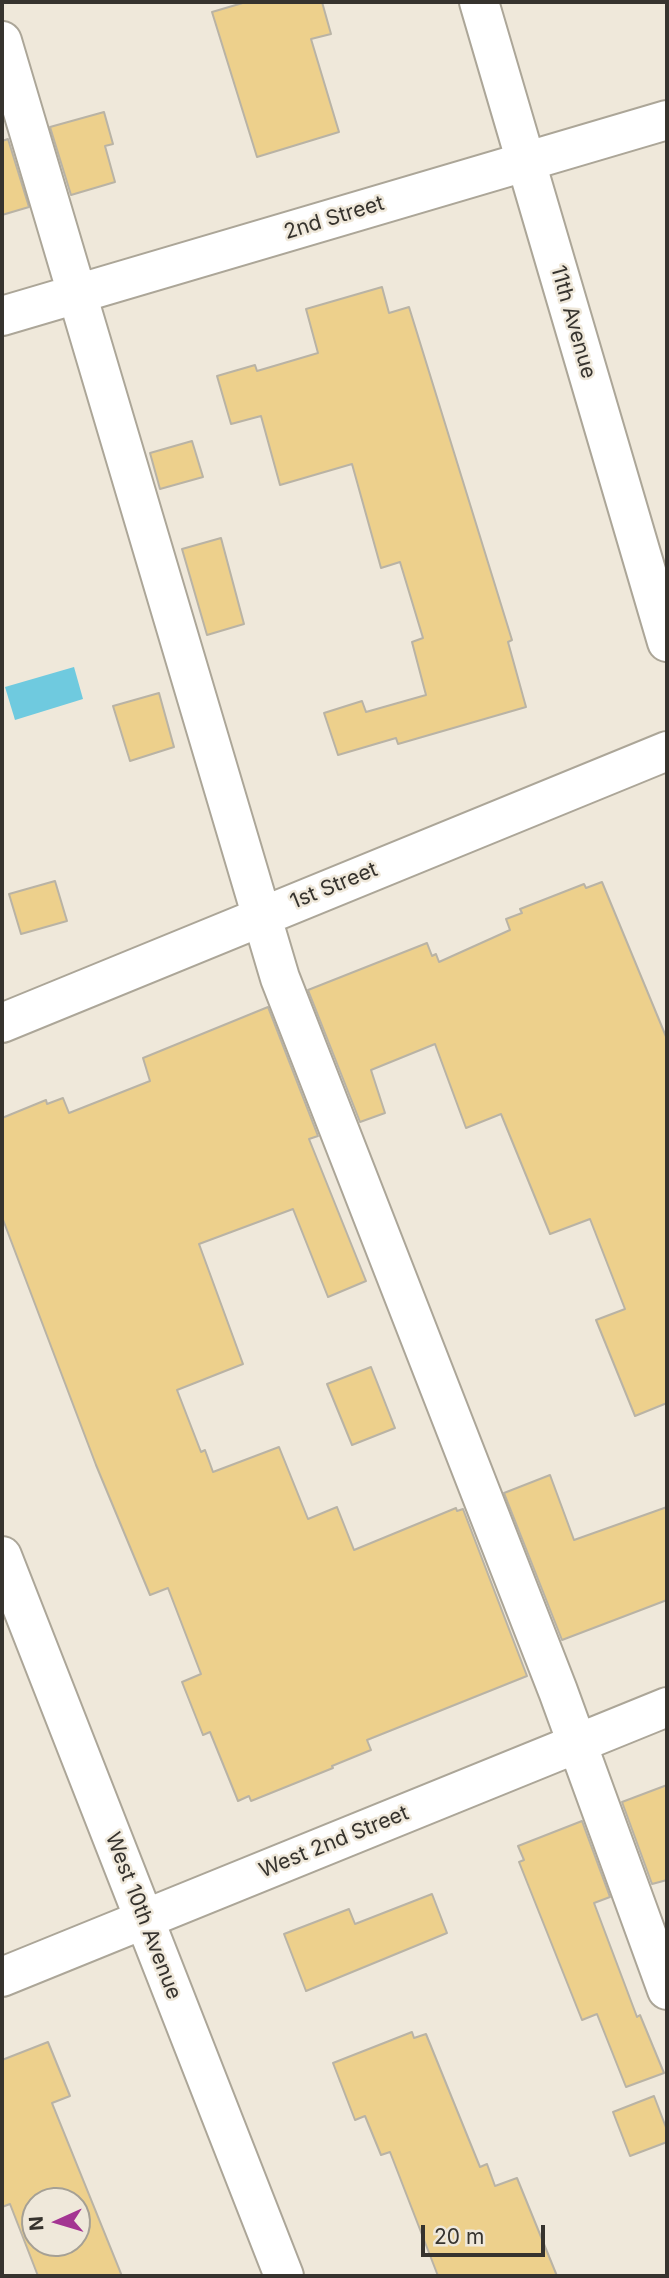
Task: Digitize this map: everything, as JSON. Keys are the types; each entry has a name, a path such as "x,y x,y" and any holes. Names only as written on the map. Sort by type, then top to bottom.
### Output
{"street":[{"name":"11th Avenue","path":"479,2 667,642"},
{"path":"2,41 260,916 289,1003 577,1743 667,1990"},
{"name":"2nd Street","path":"2,316 667,120"},
{"name":"1st Street","path":"2,1023 667,751"},
{"name":"West 10th Avenue","path":"2,1556 284,2276"},
{"name":"West 2nd Street","path":"2,1977 667,1707"}],"water":[{"path":"74,667 83,699 15,720 5,687"}],"building":[{"path":"246,2 322,2 331,34 311,39 339,132 257,157 212,12"},
{"path":"104,112 113,144 105,146 115,182 71,195 50,127"},
{"path":"8,139 29,207 2,215 2,141"},
{"path":"382,287 389,313 409,307 512,640 508,642 526,707 398,744 396,738 338,755 324,713 362,701 366,712 426,695 412,642 423,638 400,562 381,568 352,464 280,485 261,416 231,424 217,376 255,365 257,371 318,353 306,309"},
{"path":"192,441 203,477 160,489 150,453"},
{"path":"221,538 244,624 207,635 182,549"},
{"path":"159,693 174,747 130,761 113,706"},
{"path":"55,881 67,921 21,934 9,894"},
{"path":"602,882 667,1039 667,1403 635,1416 596,1320 625,1309 590,1219 550,1234 501,1114 466,1128 435,1044 371,1070 385,1113 360,1122 308,990 427,943 432,956 436,954 439,962 510,930 506,919 522,913 520,909 584,884 586,888"},
{"path":"268,1007 318,1136 309,1139 366,1281 328,1297 293,1209 199,1244 243,1364 177,1390 201,1452 205,1450 213,1472 279,1447 308,1519 337,1507 354,1550 456,1508 457,1511 463,1509 527,1676 367,1740 371,1750 332,1766 333,1768 251,1801 249,1796 238,1801 210,1732 203,1735 182,1682 201,1674 168,1588 150,1595 96,1465 2,1217 2,1118 46,1100 47,1104 63,1098 69,1113 150,1081 143,1058"},
{"path":"371,1367 395,1428 352,1445 327,1384"},
{"path":"550,1475 574,1540 667,1507 667,1600 562,1640 504,1493"},
{"path":"667,1785 667,1880 652,1884 622,1802"},
{"path":"582,1821 610,1897 594,1903 637,2017 640,2015 664,2073 626,2087 597,2014 582,2020 519,1862 524,1860 518,1846"},
{"path":"432,1894 447,1933 306,1991 284,1934 349,1909 355,1924"},
{"path":"412,2032 414,2038 426,2034 480,2167 487,2164 495,2186 517,2178 557,2276 438,2276 390,2152 381,2155 365,2116 355,2120 333,2063"},
{"path":"48,2042 70,2096 52,2103 86,2187 21,2187 21,2232 10,2204 2,2207 2,2060"},
{"path":"654,2096 667,2130 667,2142 630,2156 613,2112"},
{"path":"91,2199 122,2276 38,2276 31,2257 91,2257"}]}
